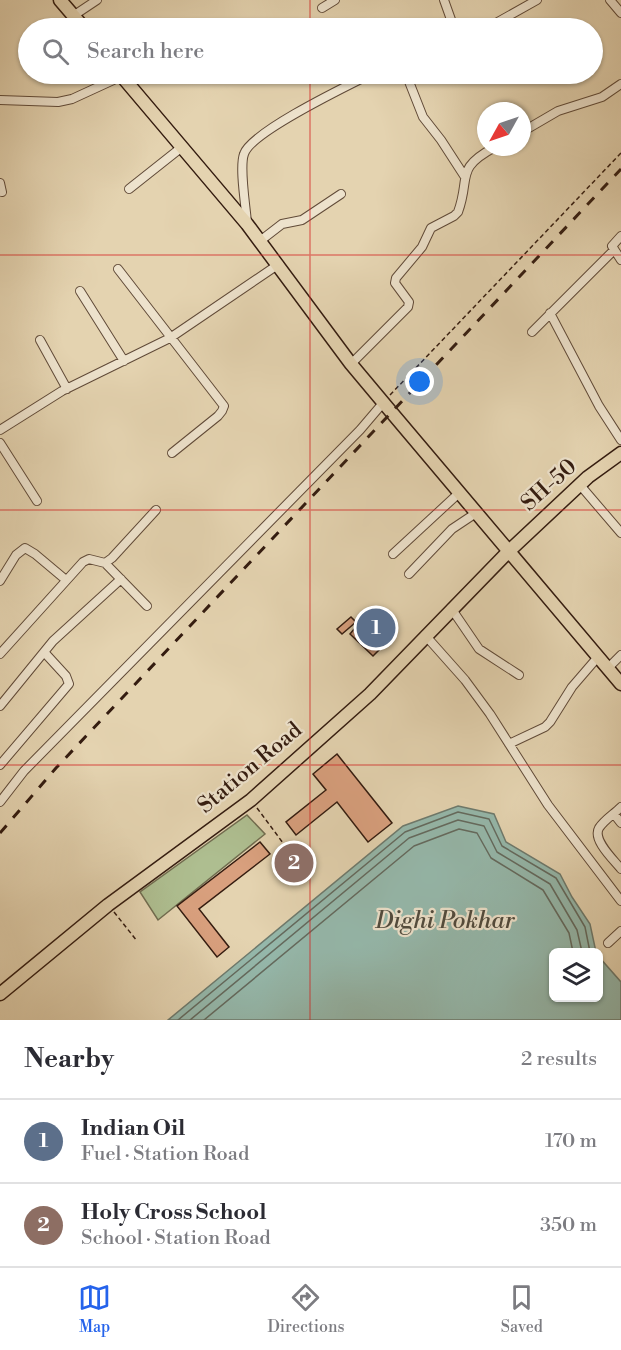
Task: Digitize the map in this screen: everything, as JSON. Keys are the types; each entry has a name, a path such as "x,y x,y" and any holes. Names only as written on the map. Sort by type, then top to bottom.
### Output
{"main road":[{"path":"60,0 74,16"},
{"path":"130,84 279,264 383,403 621,684"},
{"name":"SH-50","path":"508,552 580,484 621,453"},
{"name":"Station Road","path":"0,994 108,905 251,801 370,694 451,608 508,552"}],"street":[{"path":"74,16 97,0"},
{"path":"322,8 335,0"},
{"path":"444,0 450,18"},
{"path":"505,18 537,0"},
{"path":"610,0 621,13"},
{"path":"0,100 58,102 72,99 103,84"},
{"path":"247,224 243,162 247,148 268,130 353,84"},
{"path":"410,84 423,117 465,177"},
{"path":"531,127 558,111 602,97 621,84"},
{"path":"129,189 182,147"},
{"path":"351,363 408,307 409,302 395,283 396,278 422,247 431,228 458,212 467,170 482,156"},
{"path":"260,241 282,224 303,220 341,194"},
{"path":"621,236 612,246 621,260"},
{"path":"532,332 614,250"},
{"path":"0,430 67,389 170,338 279,264"},
{"path":"118,269 224,406 218,416 172,453"},
{"path":"80,291 124,361"},
{"path":"550,313 599,406 621,440"},
{"path":"40,340 67,389"},
{"path":"0,802 24,771 360,430 383,403"},
{"path":"0,443 37,501"},
{"path":"580,484 621,533"},
{"path":"393,554 459,493"},
{"path":"105,563 156,510"},
{"path":"409,574 452,529 476,513"},
{"path":"0,581 16,555 24,548 35,554 66,580"},
{"path":"0,654 66,580 89,559 105,563 147,606"},
{"path":"0,706 44,652 83,612 120,579"},
{"path":"451,608 479,649 519,675"},
{"path":"425,635 465,680 548,806 621,901"},
{"path":"0,765 69,684 66,676 44,652"},
{"path":"607,669 621,655"},
{"path":"509,744 545,727 572,687 597,658"},
{"path":"621,807 598,830 597,836 621,870"},
{"path":"614,814 621,823"},
{"path":"608,943 621,932"}],"path":[{"path":"383,403 396,386 543,237 621,153"},
{"path":"251,801 288,851"},
{"path":"108,905 137,941"}],"green space":[{"path":"247,815 265,834 158,920 140,892"}],"water":[{"name":"Dighi Pokhar","path":"458,806 494,814 506,842 560,874 590,924 595,948 549,948 549,1002 603,1002 603,962 621,982 621,1020 168,1020 403,826"}],"building":[{"path":"351,617 356,622 342,634 337,629"},
{"path":"360,622 384,645 373,656 350,634"},
{"path":"337,754 392,823 368,842 337,802 296,835 286,822 326,790 313,774"},
{"path":"260,842 270,854 199,909 229,947 217,957 177,906"}],"railway":[{"path":"0,833 56,768 621,169"}],"place":[{"name":"Indian Oil","path":"376,628"},
{"name":"Holy Cross School","path":"294,863"}]}
